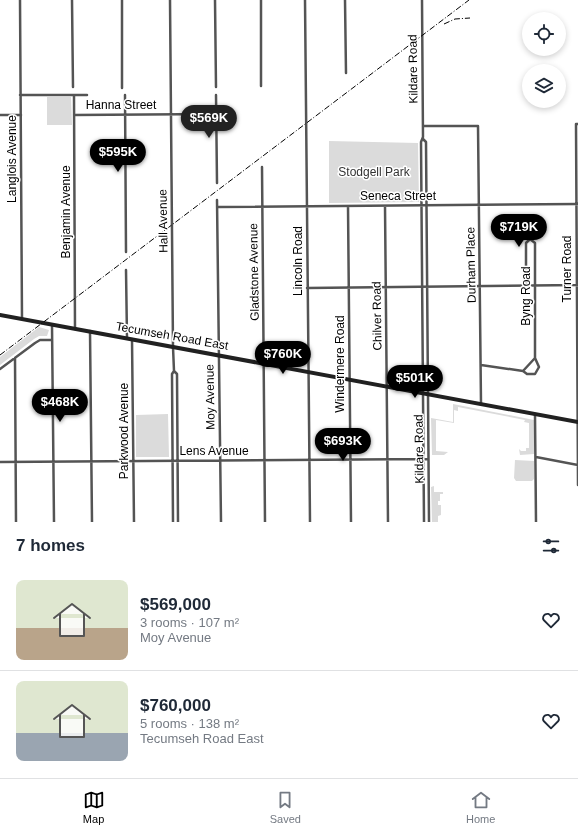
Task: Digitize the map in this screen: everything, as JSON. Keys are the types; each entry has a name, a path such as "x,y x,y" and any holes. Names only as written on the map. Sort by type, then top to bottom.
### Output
{"main road":[{"name":"Tecumseh Road East","path":"0,314 578,422"}],"street":[{"name":"Langlois Avenue","path":"20,0 22,319"},
{"path":"72,0 74,87"},
{"path":"122,0 122,88"},
{"name":"Hall Avenue","path":"170,0 174,371 172,374 173,522"},
{"path":"215,0 216,87"},
{"path":"261,0 262,86"},
{"name":"Lincoln Road","path":"305,0 310,522"},
{"path":"345,0 346,73"},
{"name":"Kildare Road","path":"422,0 422,327 426,393 429,522"},
{"name":"Hanna Street","path":"20,95 87,95"},
{"name":"Benjamin Avenue","path":"74,95 76,328"},
{"path":"125,95 126,252"},
{"path":"216,95 217,183"},
{"name":"Hanna Street","path":"74,115 217,114"},
{"path":"0,115 21,115"},
{"name":"Turner Road","path":"577,124 578,485"},
{"name":"Durham Place","path":"423,126 478,126 481,403"},
{"name":"Kildare Road","path":"423,139 426,142 427,287 424,522"},
{"name":"Gladstone Avenue","path":"262,167 266,522"},
{"name":"Moy Avenue","path":"217,200 221,522"},
{"name":"Seneca Street","path":"217,207 577,204"},
{"name":"Windermere Road","path":"348,206 351,522"},
{"name":"Chilver Road","path":"385,206 388,522"},
{"name":"Byng Road","path":"481,365 523,371 526,374 535,374 539,367 535,358 535,243 530,239 526,243 526,286"},
{"path":"126,270 127,338"},
{"path":"308,288 577,285"},
{"path":"52,324 54,522"},
{"path":"422,327 427,327"},
{"path":"90,331 92,522"},
{"name":"Parkwood Avenue","path":"132,339 134,522"},
{"path":"0,369 40,340 52,340"},
{"path":"14,358 16,522"},
{"path":"523,371 535,358"},
{"name":"Hall Avenue","path":"174,371 177,374 178,522"},
{"path":"535,414 536,522"},
{"path":"536,457 578,465"},
{"name":"Lens Avenue","path":"0,462 428,459"}],"green space":[{"path":"47,97 71,97 72,125 47,125"},
{"name":"Stodgell Park","path":"329,141 418,143 419,202 329,203"},
{"path":"39,327 49,330 47,336 39,336 34,339 0,365 0,357"},
{"path":"453,404 534,420 534,454 520,455 519,449 521,451 526,451 526,448 529,448 529,423 524,422 525,420 458,407 458,411 454,410 454,423 436,420 436,451 448,452 444,455 432,455 431,418 453,422"},
{"path":"168,414 169,457 136,457 136,415"},
{"path":"515,460 534,461 534,479 532,481 516,481 514,478"},
{"path":"434,486 434,492 443,492 443,494 440,494 440,501 438,501 438,505 441,505 441,515 438,516 438,522 432,522 431,487"}],"railway":[{"path":"0,355 469,0"},
{"path":"444,24 455,19 470,18"}]}
